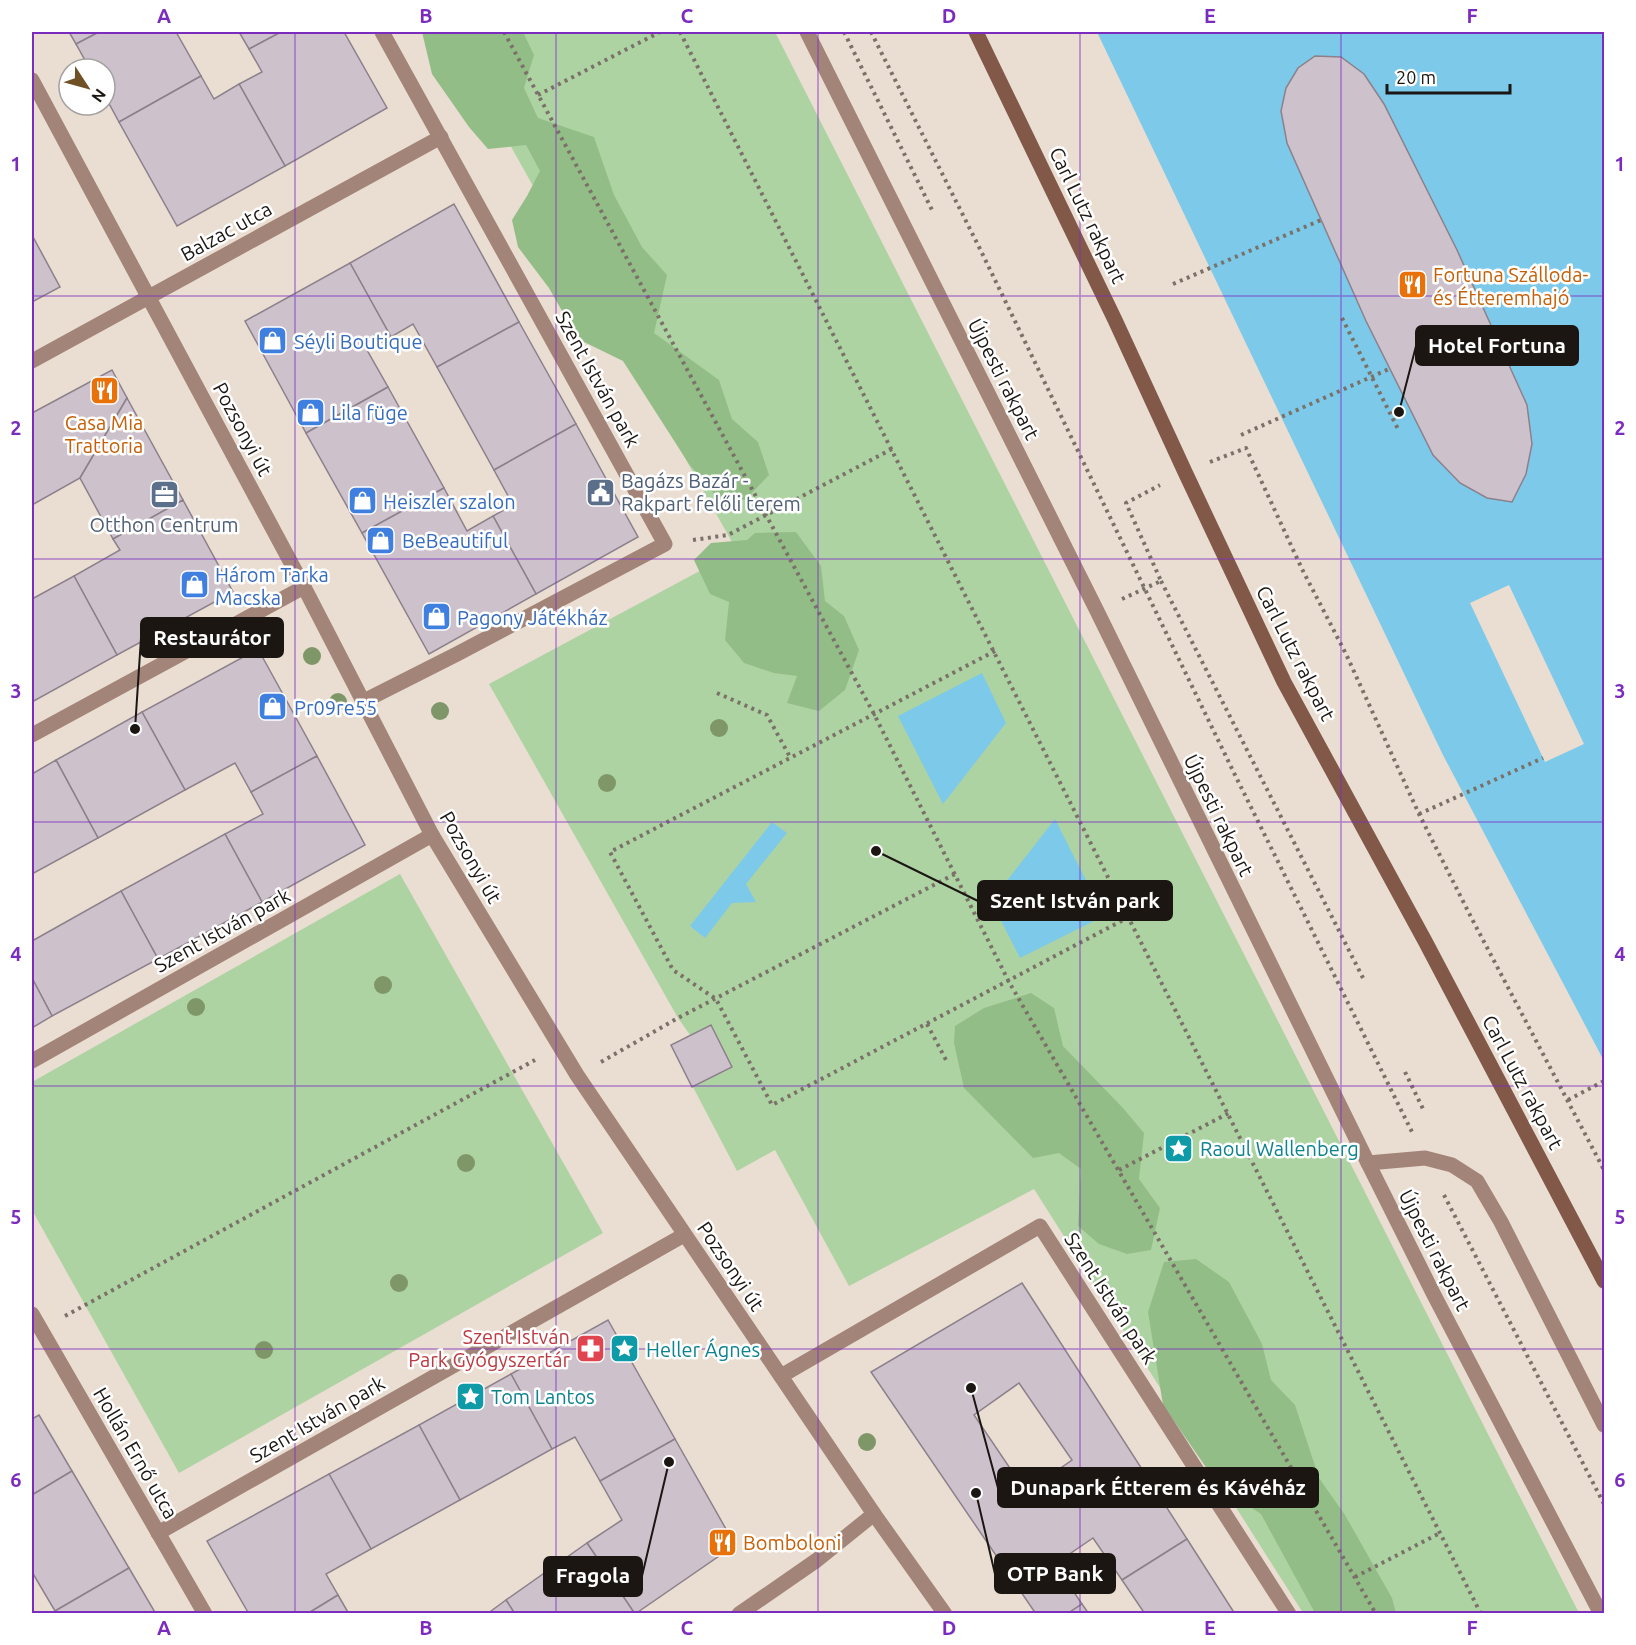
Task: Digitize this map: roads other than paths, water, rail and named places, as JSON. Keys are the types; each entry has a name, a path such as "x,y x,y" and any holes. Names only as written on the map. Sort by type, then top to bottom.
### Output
{"main road":[{"name":"Carl Lutz rakpart","path":"976,32 1110,309 1284,682 1425,941 1605,1281"}],"street":[{"name":"Szent István park","path":"364,701 665,544 382,32"},
{"name":"Újpesti rakpart","path":"807,32 1368,1163 1601,1614"},
{"name":"Pozsonyi út","path":"32,80 304,586 432,835 577,1075 873,1514 945,1614"},
{"name":"Balzac utca","path":"32,361 441,137"},
{"path":"32,735 304,586"},
{"name":"Szent István park","path":"32,1061 432,835"},
{"path":"1368,1163 1425,1158 1452,1165 1477,1181 1501,1222 1605,1425"},
{"name":"Szent István park","path":"781,1376 1040,1226 1289,1614"},
{"name":"Szent István park","path":"158,1533 684,1235"},
{"name":"Hollán Ernő utca","path":"32,1314 36,1332 205,1614"},
{"path":"739,1614 817,1560 873,1514"}],"water":[{"path":"1097,32 1604,32 1604,1061 1443,755"},
{"path":"982,673 1006,723 943,804 898,716"},
{"path":"1055,819 1104,916 1020,958 991,901"},
{"path":"772,822 787,833 746,884 756,902 732,903 705,938 690,926"}],"place":[{"name":"Fortuna Szálloda- és Étteremhajó","path":"1412,285"},
{"name":"Séyli Boutique","path":"273,341"},
{"name":"Casa Mia Trattoria","path":"104,391"},
{"name":"Lila füge","path":"310,412"},
{"name":"Hotel Fortuna","path":"1399,412"},
{"name":"Bagázs Bazár - Rakpart felőli terem","path":"600,492"},
{"name":"Otthon Centrum","path":"164,494"},
{"name":"Heiszler szalon","path":"362,501"},
{"name":"BeBeautiful","path":"381,540"},
{"name":"Három Tarka Macska","path":"194,585"},
{"name":"Pagony Játékház","path":"436,617"},
{"name":"Pr09re55","path":"273,707"},
{"name":"Restaurátor","path":"135,729"},
{"name":"Szent István park","path":"876,851"},
{"name":"Raoul Wallenberg","path":"1179,1148"},
{"name":"Szent István Park Gyógyszertár","path":"591,1348"},
{"name":"Heller Ágnes","path":"625,1349"},
{"name":"Dunapark Étterem és Kávéház","path":"971,1388"},
{"name":"Tom Lantos","path":"470,1396"},
{"name":"Fragola","path":"669,1462"},
{"name":"OTP Bank","path":"976,1493"},
{"name":"Bomboloni","path":"722,1542"}]}
